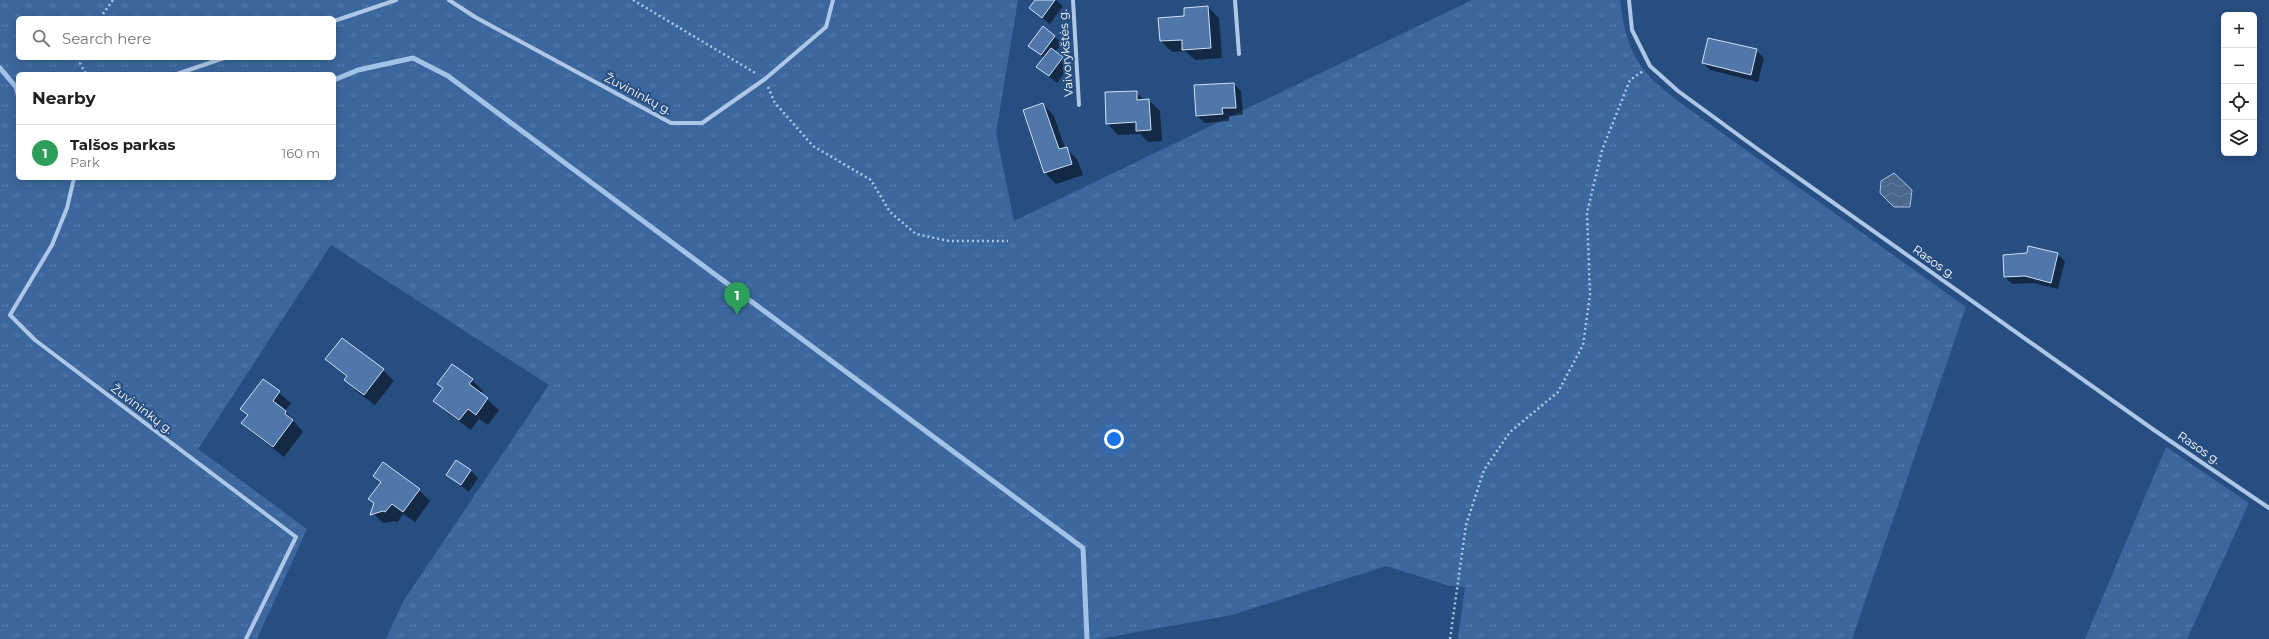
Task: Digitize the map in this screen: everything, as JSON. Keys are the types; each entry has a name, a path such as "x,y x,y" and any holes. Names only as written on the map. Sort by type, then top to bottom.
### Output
{"street":[{"path":"336,20 396,0"},
{"name":"Žuvininkų g.","path":"449,0 475,17 671,123 702,123 765,78 826,27 833,0"},
{"name":"Vaivorykštės g.","path":"1073,0 1079,105"},
{"path":"1235,0 1239,54"},
{"name":"Rasos g.","path":"1629,0 1632,30 1650,66 1678,91 2154,430 2269,508"},
{"path":"183,72 218,60"},
{"name":"Žuvininkų g.","path":"74,180 67,208 52,245 10,315 35,340 296,537 246,639"}],"path":[{"path":"101,16 113,0"},
{"path":"633,0 765,78 775,103 813,146 871,180 890,212 916,234 949,241 1008,241"},
{"path":"81,60 80,63 85,72"},
{"path":"1450,639 1466,525 1484,470 1510,432 1558,392 1583,345 1590,296 1587,213 1600,157 1630,80 1650,66"}],"green space":[{"path":"0,0 1018,0 996,133 1014,221 1472,0 1620,0 1630,46 1638,62 1656,83 1679,102 1966,307 1852,639 1458,639 1465,587 1450,586 1386,566 1232,615 1098,639 386,639 404,600 549,385 331,245 198,449 307,529 257,639 0,639"},
{"path":"2166,447 2249,503 2187,639 2085,639"}],"water":[{"path":"1894,173 1912,190 1910,207 1894,207 1880,193 1881,181"}],"building":[{"path":"1035,0 1055,0 1042,18 1029,8"},
{"path":"1208,6 1211,48 1182,50 1182,40 1160,41 1158,18 1184,16 1184,8"},
{"path":"1043,26 1055,36 1041,55 1028,46"},
{"path":"1708,38 1757,49 1751,75 1702,63"},
{"path":"1051,48 1063,57 1049,76 1036,67"},
{"path":"1234,83 1236,108 1222,108 1223,114 1196,116 1194,85"},
{"path":"1137,91 1137,100 1149,99 1151,130 1136,131 1136,122 1106,124 1105,92"},
{"path":"1043,103 1059,149 1067,147 1072,164 1044,173 1023,110"},
{"path":"2028,246 2058,253 2051,283 2025,276 2004,277 2003,255 2027,253"},
{"path":"342,338 384,369 364,395 344,380 347,376 325,359"},
{"path":"452,364 473,379 469,384 488,398 476,415 468,409 459,420 433,401 443,388 437,384"},
{"path":"263,379 280,391 273,401 286,411 285,414 293,420 273,447 241,423 248,415 240,409"},
{"path":"456,460 471,470 461,485 446,475"},
{"path":"383,462 420,489 403,512 392,504 385,512 383,511 370,515 374,503 368,499 381,482 373,476"}],"waterway":[{"path":"336,79 358,70 413,58 448,76 1083,548 1087,639"},
{"path":"0,68 16,87"}],"place":[{"name":"Talšos parkas","path":"737,315"}]}
